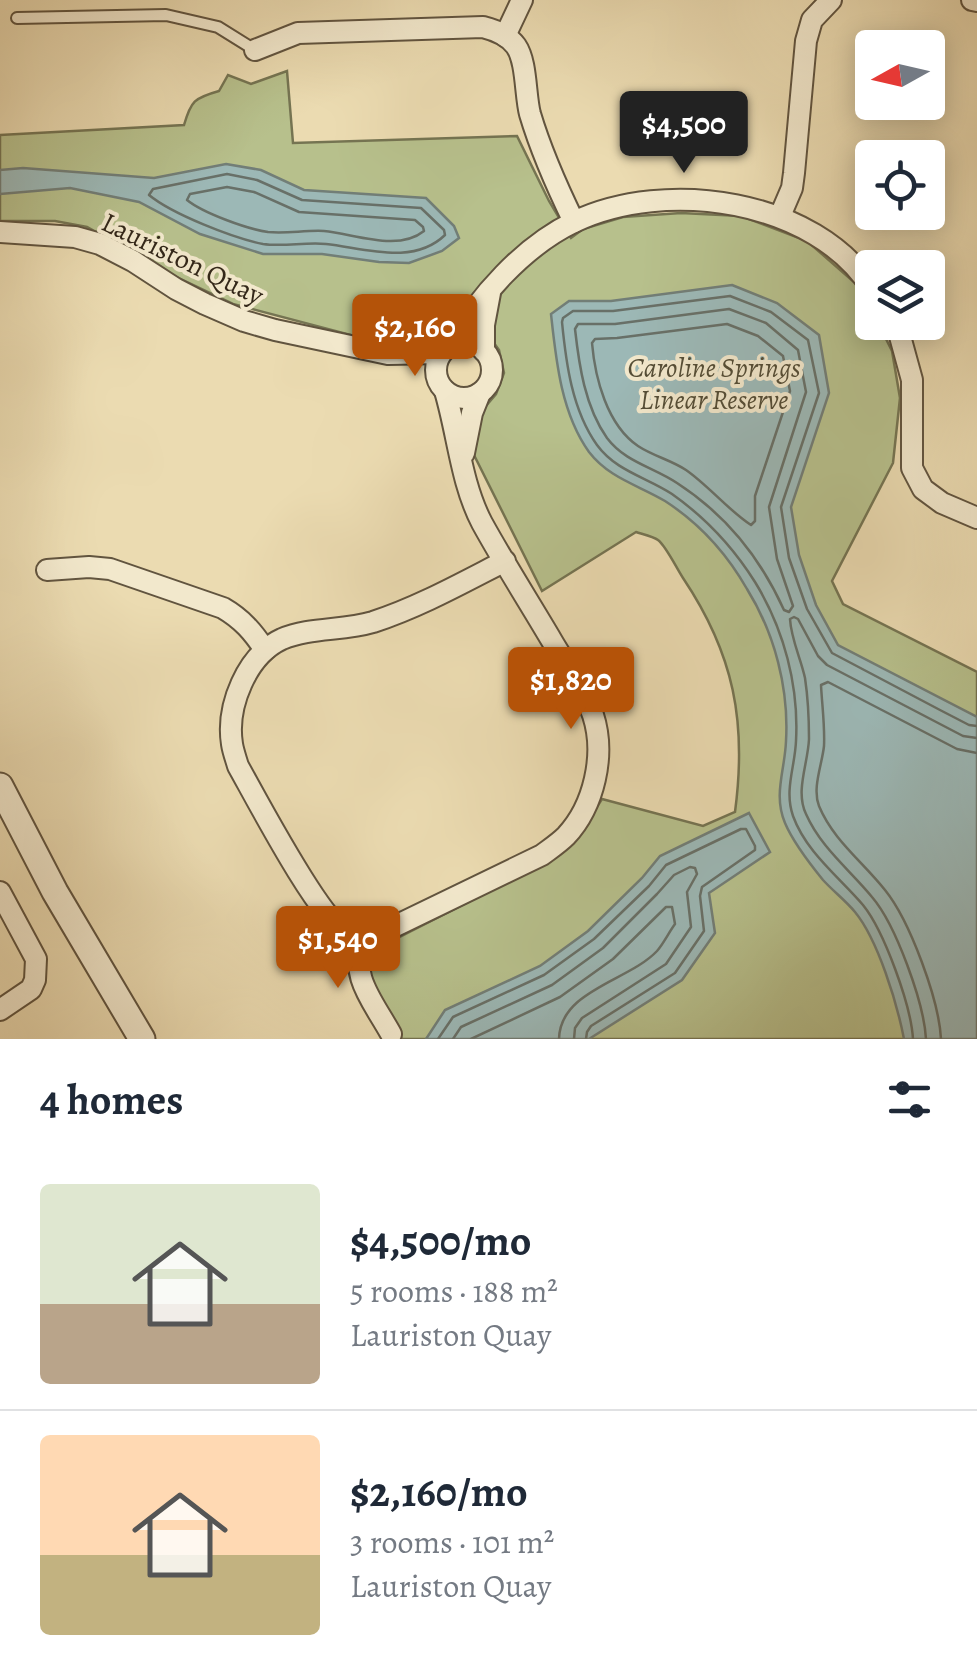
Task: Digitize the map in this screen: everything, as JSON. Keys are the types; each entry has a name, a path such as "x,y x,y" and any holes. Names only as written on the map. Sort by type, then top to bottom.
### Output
{"street":[{"path":"505,36 522,0"},
{"path":"780,216 792,188 806,41 821,3"},
{"path":"254,50 298,33 483,27 505,36 516,46 521,59 530,113 574,222"},
{"path":"505,561 410,609 368,624 282,640 265,650 243,679 232,710 231,742 238,766 320,908 344,931 362,935 384,932 542,856 580,818 592,792 598,759 592,714 473,502 436,371 466,318 538,243 574,222 637,203 724,203 754,208 780,216 825,240 855,266"},
{"name":"Lauriston Quay","path":"4,236 75,237 100,244 133,260 176,289 244,321 388,354 446,349"},
{"path":"484,351 484,325 491,291"},
{"path":"901,340 912,380 912,468 923,489 942,503 977,518"},
{"path":"446,349 469,342 490,359 491,378 472,413 462,460"},
{"name":"Lauriston Quay","path":"388,354 441,386"},
{"path":"441,386 462,398 480,394"},
{"path":"47,570 110,569 223,608 249,628 265,650"},
{"path":"0,786 55,892 142,1039"},
{"path":"0,892 36,959 36,969 31,989 0,1010"},
{"path":"362,935 357,962 360,980 391,1034"}],"lane":[{"path":"18,18 166,15 218,27 254,50"}],"green space":[{"name":"Caroline Springs Linear Reserve","path":"287,71 293,143 517,136 571,238 583,229 623,217 681,213 741,216 807,241 855,283 855,340 886,340 900,398 893,463 832,581 843,604 977,672 977,1039 402,1039 366,974 368,960 380,947 551,860 577,838 602,799 703,826 735,812 739,748 733,690 700,606 656,539 636,532 542,591 473,453 474,420 496,394 504,373 499,350 486,332 453,329 415,352 233,304 87,227 55,221 0,221 0,135 184,125 195,102 219,91 228,75 251,84"}],"water":[{"path":"226,164 261,170 304,190 426,198 454,226 459,238 442,251 409,263 322,254 263,254 200,234 139,202 70,188 0,194 0,170 23,168 154,178"},
{"path":"732,285 777,303 819,335 829,393 791,507 799,555 816,605 838,645 977,717 977,1039 904,1039 886,972 863,924 823,880 785,823 780,792 786,741 785,702 772,643 757,606 731,564 701,529 665,501 597,461 580,437 566,403 551,314 569,301 611,301"},
{"path":"749,813 770,852 709,893 715,933 682,980 589,1039 426,1039 445,1010 540,966 588,931 660,856"}]}
